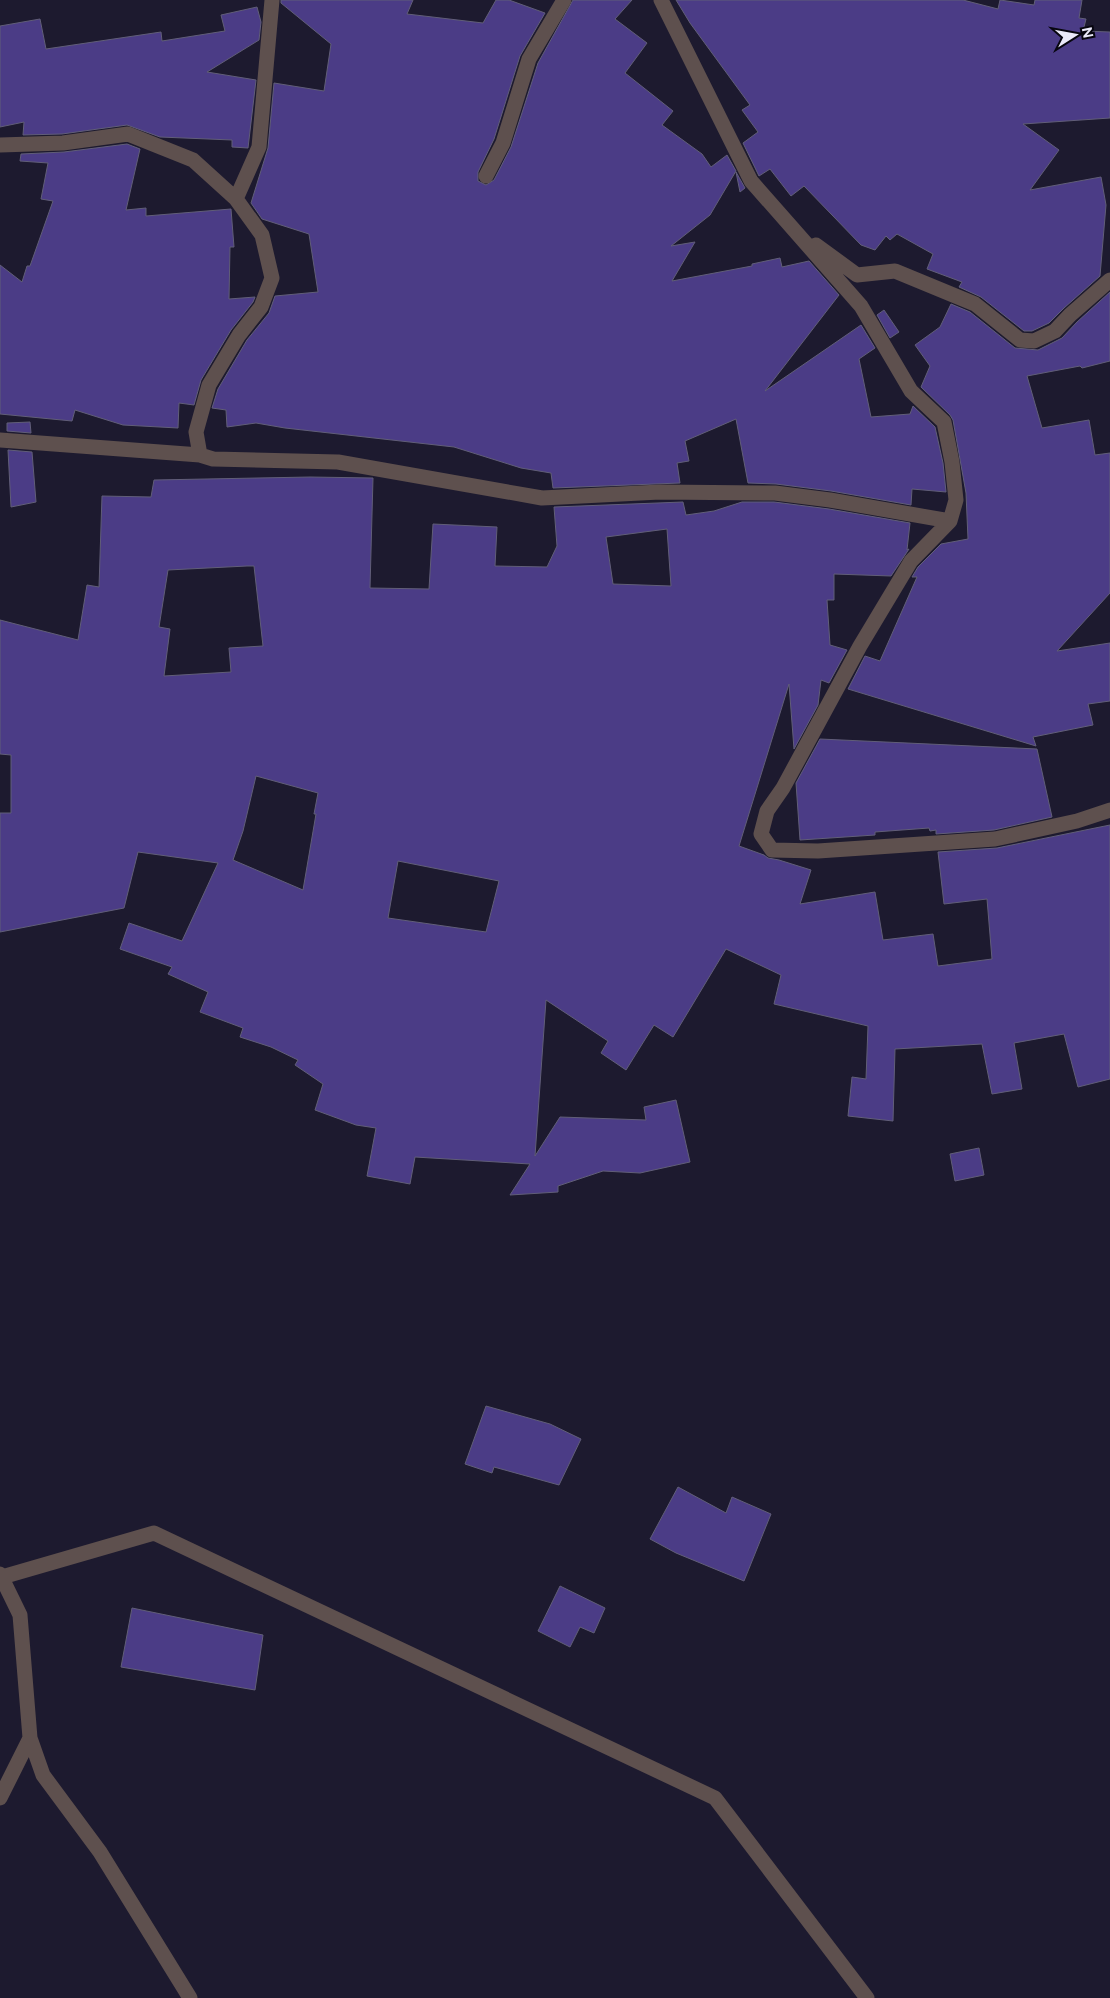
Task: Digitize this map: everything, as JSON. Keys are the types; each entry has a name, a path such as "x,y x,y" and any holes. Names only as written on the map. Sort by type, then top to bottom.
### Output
{"street":[{"path":"236,199 259,147 272,0"},
{"path":"486,176 503,143 529,60 564,0"},
{"path":"661,0 751,181 797,231 861,306 911,391 944,422 952,462 956,500 950,521 911,560 860,646 783,788 767,811 761,834 772,850 818,851 995,839 1076,821 1110,810"},
{"path":"0,145 63,143 128,134 193,160 236,199 262,235 272,278 261,307 239,335 208,385 196,432 200,455"},
{"path":"797,231 857,275 895,271 975,304 1020,340 1034,341 1055,331 1070,315 1110,280"},
{"path":"0,440 200,455 213,459 338,462 542,498 660,492 775,493 830,500 950,521"},
{"path":"190,1998 100,1852 43,1775 30,1738 20,1615 1,1575 154,1533 715,1798 867,1998"},
{"path":"0,1798 30,1738"}],"building":[{"path":"281,0 413,0 407,14 483,23 496,0 509,0 545,13 520,56 494,139 478,172 478,181 486,185 494,180 511,147 538,63 573,0 632,0 615,19 647,43 625,73 673,111 662,125 702,154 711,167 727,155 736,171 710,215 671,246 695,242 672,281 752,266 752,264 780,258 782,267 809,261 839,295 765,391 861,325 875,348 859,359 871,417 910,414 913,406 935,427 943,463 946,492 912,489 911,505 831,491 776,484 748,483 736,419 685,441 689,461 677,463 680,483 553,488 551,473 521,468 454,447 256,423 227,427 226,410 212,408 218,389 247,340 269,313 275,296 318,292 309,234 262,219 251,203 268,148 274,83 324,91 331,44 281,3"},
{"path":"676,0 963,0 998,9 1000,0 1034,5 1035,0 1082,0 1079,18 1086,19 1083,31 1110,32 1110,118 1023,124 1059,150 1030,190 1101,177 1106,205 1100,276 1049,323 1032,331 1024,331 981,297 959,287 962,282 927,269 933,254 897,234 890,240 886,236 875,250 861,245 804,186 791,196 770,169 759,176 743,143 758,132 742,110 750,105 690,23"},
{"path":"257,7 261,22 259,40 207,72 256,80 248,148 232,147 232,140 160,137 127,125 62,134 23,135 24,122 0,127 0,26 40,19 46,49 161,32 162,41 225,31 221,15"},
{"path":"127,144 140,149 126,210 146,208 146,216 231,209 234,247 230,247 229,299 255,297 253,302 231,330 201,380 194,405 179,403 178,428 123,425 75,410 72,421 0,414 0,265 22,282 27,266 30,266 53,201 41,199 48,163 20,161 21,154 64,152"},
{"path":"736,172 745,188 740,192"},
{"path":"1110,292 1110,361 1082,368 1080,366 1027,376 1042,428 1089,420 1095,455 1110,453 1110,593 1057,651 1110,643 1110,701 1088,704 1093,725 1033,737 1036,746 848,689 865,656 880,661 917,577 912,577 918,567 941,544 968,539 966,493 953,420 921,387 930,366 915,345 940,327 951,304 970,312 1015,348 1038,350 1062,338"},
{"path":"884,310 899,332 890,338 877,315"},
{"path":"30,422 31,433 7,431 7,423"},
{"path":"8,450 32,452 36,502 11,507"},
{"path":"310,477 373,478 370,588 429,589 433,524 497,527 495,566 547,567 557,546 554,507 683,502 686,515 714,511 742,502 774,502 910,523 907,550 909,549 891,576 834,574 834,600 827,600 830,645 847,650 829,683 821,680 818,705 794,749 789,684 739,846 768,858 811,870 800,904 875,892 883,940 933,934 938,966 992,959 987,899 944,904 938,852 997,848 1110,825 1110,1079 1078,1087 1064,1034 1014,1043 1022,1089 992,1094 982,1044 895,1049 893,1121 848,1116 852,1077 866,1079 868,1026 774,1004 781,975 726,949 673,1037 654,1025 626,1070 601,1053 608,1041 546,1000 535,1156 560,1117 646,1120 644,1107 676,1100 690,1162 640,1173 603,1171 558,1186 558,1192 510,1195 530,1164 415,1157 410,1184 367,1176 376,1128 356,1125 315,1110 323,1084 295,1065 298,1060 271,1047 240,1037 243,1028 200,1012 208,992 168,974 172,967 120,949 129,923 182,941 218,863 138,852 124,908 0,932 0,813 11,813 11,755 0,754 0,620 78,640 87,585 99,587 102,496 151,497 154,480","holes":["667,529 671,586 613,584 606,537","254,566 263,646 229,648 231,672 164,676 170,629 159,627 168,570","256,776 318,793 303,890 233,860 243,831","398,861 499,881 486,932 388,918"]},
{"path":"820,739 1037,749 1052,817 994,830 936,834 936,830 930,831 929,828 875,832 875,835 800,840 796,783"},
{"path":"979,1148 984,1175 955,1181 950,1154"},
{"path":"486,1406 550,1424 581,1439 559,1485 494,1467 492,1473 465,1464"},
{"path":"678,1487 726,1513 732,1497 771,1514 744,1581 676,1553 650,1539"},
{"path":"560,1586 605,1608 594,1633 580,1627 570,1647 538,1631"},
{"path":"132,1608 263,1635 255,1690 121,1667"}]}
